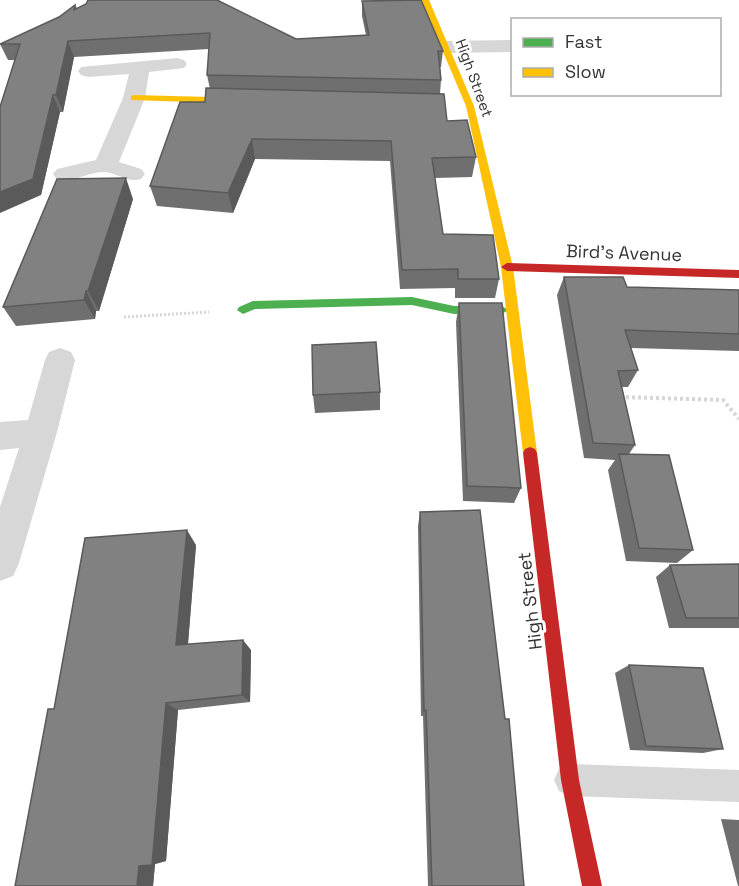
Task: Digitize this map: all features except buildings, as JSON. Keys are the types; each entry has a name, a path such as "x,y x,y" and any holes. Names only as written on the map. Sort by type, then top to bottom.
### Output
{"street":[{"name":"High Street","path":"425,0 445,46 464,106 507,267 570,780 592,886"},
{"path":"445,46 511,46"},
{"path":"88,71 177,64"},
{"path":"105,165 134,98 140,67"},
{"path":"134,98 266,101"},
{"path":"65,174 105,165 133,174"},
{"name":"Bird's Avenue","path":"507,267 739,274"},
{"path":"243,310 253,305 412,301 454,310 512,310"},
{"path":"0,563 41,432 60,360"},
{"path":"0,436 41,432"}],"lane":[{"path":"570,780 739,786"}],"path":[{"path":"124,317 243,310"},
{"path":"617,397 723,400 739,418"}],"traffic: fast":[{"path":"243,310 253,305 412,301 454,310 502,310"}],"traffic: slow":[{"path":"425,0 470,106 507,267 530,453"},
{"path":"134,98 249,101"}],"traffic: jam":[{"path":"507,267 739,274"},
{"path":"530,453 570,780 592,886"}]}
